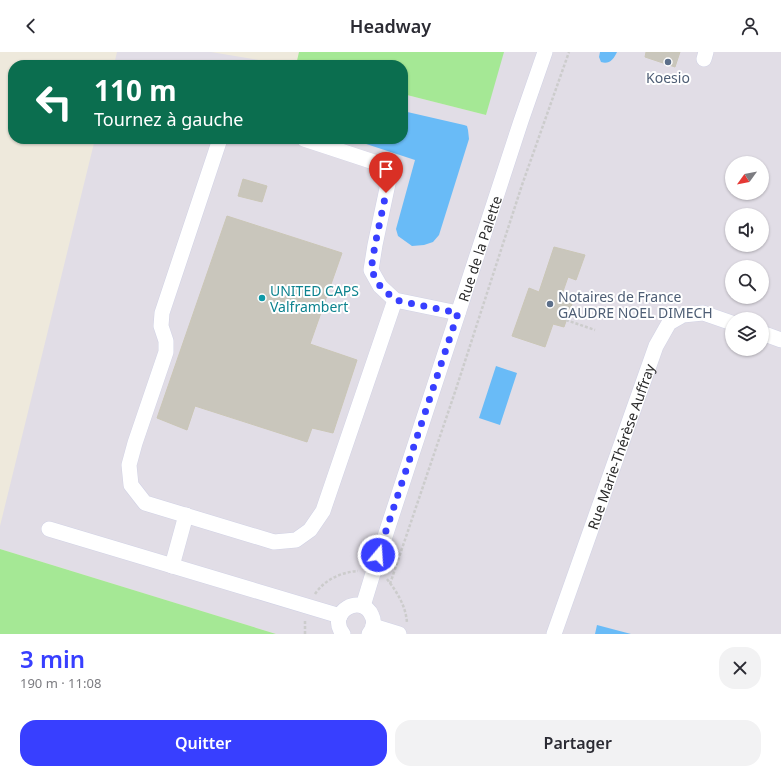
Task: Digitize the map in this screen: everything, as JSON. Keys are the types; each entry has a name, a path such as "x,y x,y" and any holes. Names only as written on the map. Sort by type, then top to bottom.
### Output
{"street":[{"name":"Rue de la Palette","path":"362,606 545,52"},
{"path":"218,144 162,312 161,326 166,341 166,352 129,465 131,485 145,503 274,542 296,540 310,530 323,512 395,300"},
{"path":"319,144 374,162 382,169 388,179 371,270 380,286 395,300 458,313"},
{"name":"Rue Marie-Thérèse Auffray","path":"554,634 655,349 669,323 684,315 703,313 725,321"},
{"path":"769,336 781,340"},
{"path":"172,566 186,515"},
{"path":"49,529 340,616"},
{"path":"343,634 339,627 338,621 346,608 352,605 362,606 371,614 373,619 371,630 403,630"}],"path":[{"path":"390,584 456,389 522,185 569,52"},
{"path":"566,320 595,330"},
{"path":"305,634 305,617 310,602 319,589 334,576 353,571 374,570 386,578 398,593 404,608 403,630"}],"shaded area":[{"path":"117,52 211,52 258,60 115,60"},
{"path":"502,52 781,52 781,634 276,634 0,549 0,526 94,144 408,144 408,95 486,115"}],"green space":[{"path":"299,52 504,52 486,115 408,95 408,60 297,60"},
{"path":"0,549 276,634 0,634"}],"water":[{"path":"600,52 617,52 611,61 604,63 601,62 599,57"},
{"path":"408,112 467,126 469,139 439,235 433,242 424,245 412,246 398,236 396,229 415,160 366,144 408,144"},
{"path":"496,366 517,373 500,425 479,418"},
{"path":"597,625 631,634 595,634"}],"building":[{"name":"Koesio","path":"646,52 680,52 675,67 645,57"},
{"path":"243,179 267,186 262,202 238,196"},
{"name":"UNITED CAPS Valframbert","path":"227,216 342,253 310,344 357,360 333,433 312,428 307,442 195,406 187,430 157,418"},
{"path":"554,247 585,255 576,280 568,277 560,300 572,304 564,327 553,324 545,347 512,336 529,288 539,292"}],"place":[{"name":"Koesio","path":"668,62"},
{"name":"UNITED CAPS Valframbert","path":"262,298"},
{"name":"Notaires de France GAUDRE NOEL DIMECH","path":"550,304"}],"route":[{"path":"378,555 458,313 395,300 380,286 371,270 386,193"}]}
